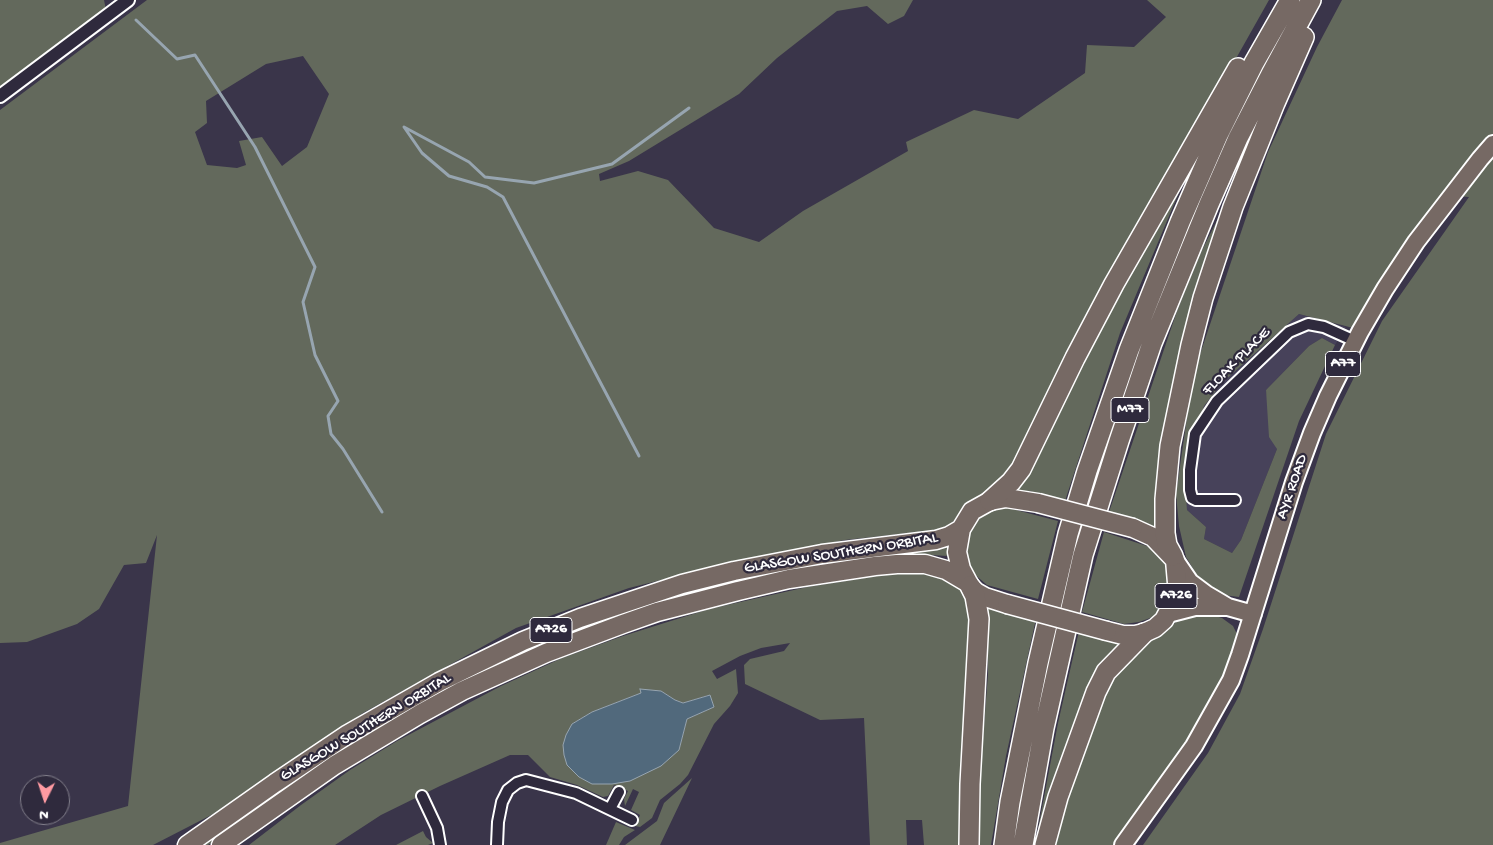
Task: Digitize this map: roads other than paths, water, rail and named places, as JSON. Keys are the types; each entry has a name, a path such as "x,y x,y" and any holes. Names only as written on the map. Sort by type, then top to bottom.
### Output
{"highway":[{"path":"990,501 1011,482 1021,469 1075,358 1114,284 1212,116 1276,0"},
{"name":"M77","path":"1004,845 1010,802 1038,663 1068,534 1090,462 1129,350 1180,222 1222,127 1254,63 1290,0"},
{"name":"M77","path":"1023,845 1044,728 1083,555 1152,343 1209,204 1259,98 1311,0"},
{"path":"1174,558 1167,545 1164,520 1170,446 1203,298 1251,159 1295,55 1322,0"},
{"name":"A726","path":"1006,498 1038,502 1133,528 1153,537 1174,558 1178,575 1177,591 1168,614 1156,628 1135,635 1123,635 1007,604 976,592 969,585 961,569 957,552 961,529 972,511 990,501 1006,498"},
{"name":"GLASGOW SOUTHERN ORBITAL","path":"187,845 275,783 356,730 439,682 531,638 580,618 682,584 768,564 822,554 936,540 949,536 961,529"},
{"name":"GLASGOW SOUTHERN ORBITAL","path":"221,845 335,765 420,714 462,692 546,653 657,612 738,590 789,579 897,564 925,564 938,567 954,574 969,585"},
{"path":"969,585 975,596 980,619 970,784 969,845"},
{"path":"1045,845 1058,797 1096,692 1106,672 1144,633"},
{"path":"229,845 269,811"}],"main road":[{"name":"AYR ROAD","path":"1123,845 1181,765 1231,680 1277,534 1312,433 1355,341 1384,289 1416,242 1493,144"},
{"name":"A726","path":"1174,558 1190,582 1199,589 1228,606 1253,614"},
{"name":"A726","path":"1168,614 1195,606 1228,606"}],"street":[{"path":"0,96 128,0"},
{"name":"FLOAK PLACE","path":"1235,500 1196,500 1192,498 1190,490 1190,470 1196,434 1217,401 1289,332 1308,324 1324,327 1355,341"},
{"path":"497,845 498,822 502,802 508,790 517,783 526,780 576,793 632,820"},
{"path":"610,810 619,792"},
{"path":"422,796 438,828 440,845"}],"water":[{"path":"640,689 661,691 683,703 710,695 714,707 687,719 679,750 661,766 630,781 612,784 592,784 579,777 567,765 564,755 563,745 572,724 592,712 641,693"}],"waterway":[{"path":"136,20 177,59 195,55 255,147 315,267 303,302 315,355 338,401 328,416 331,434 343,449 382,512"},
{"path":"639,456 503,197 487,187 449,176 422,153 404,127 469,162 485,177 534,183 612,164 689,108"}]}
